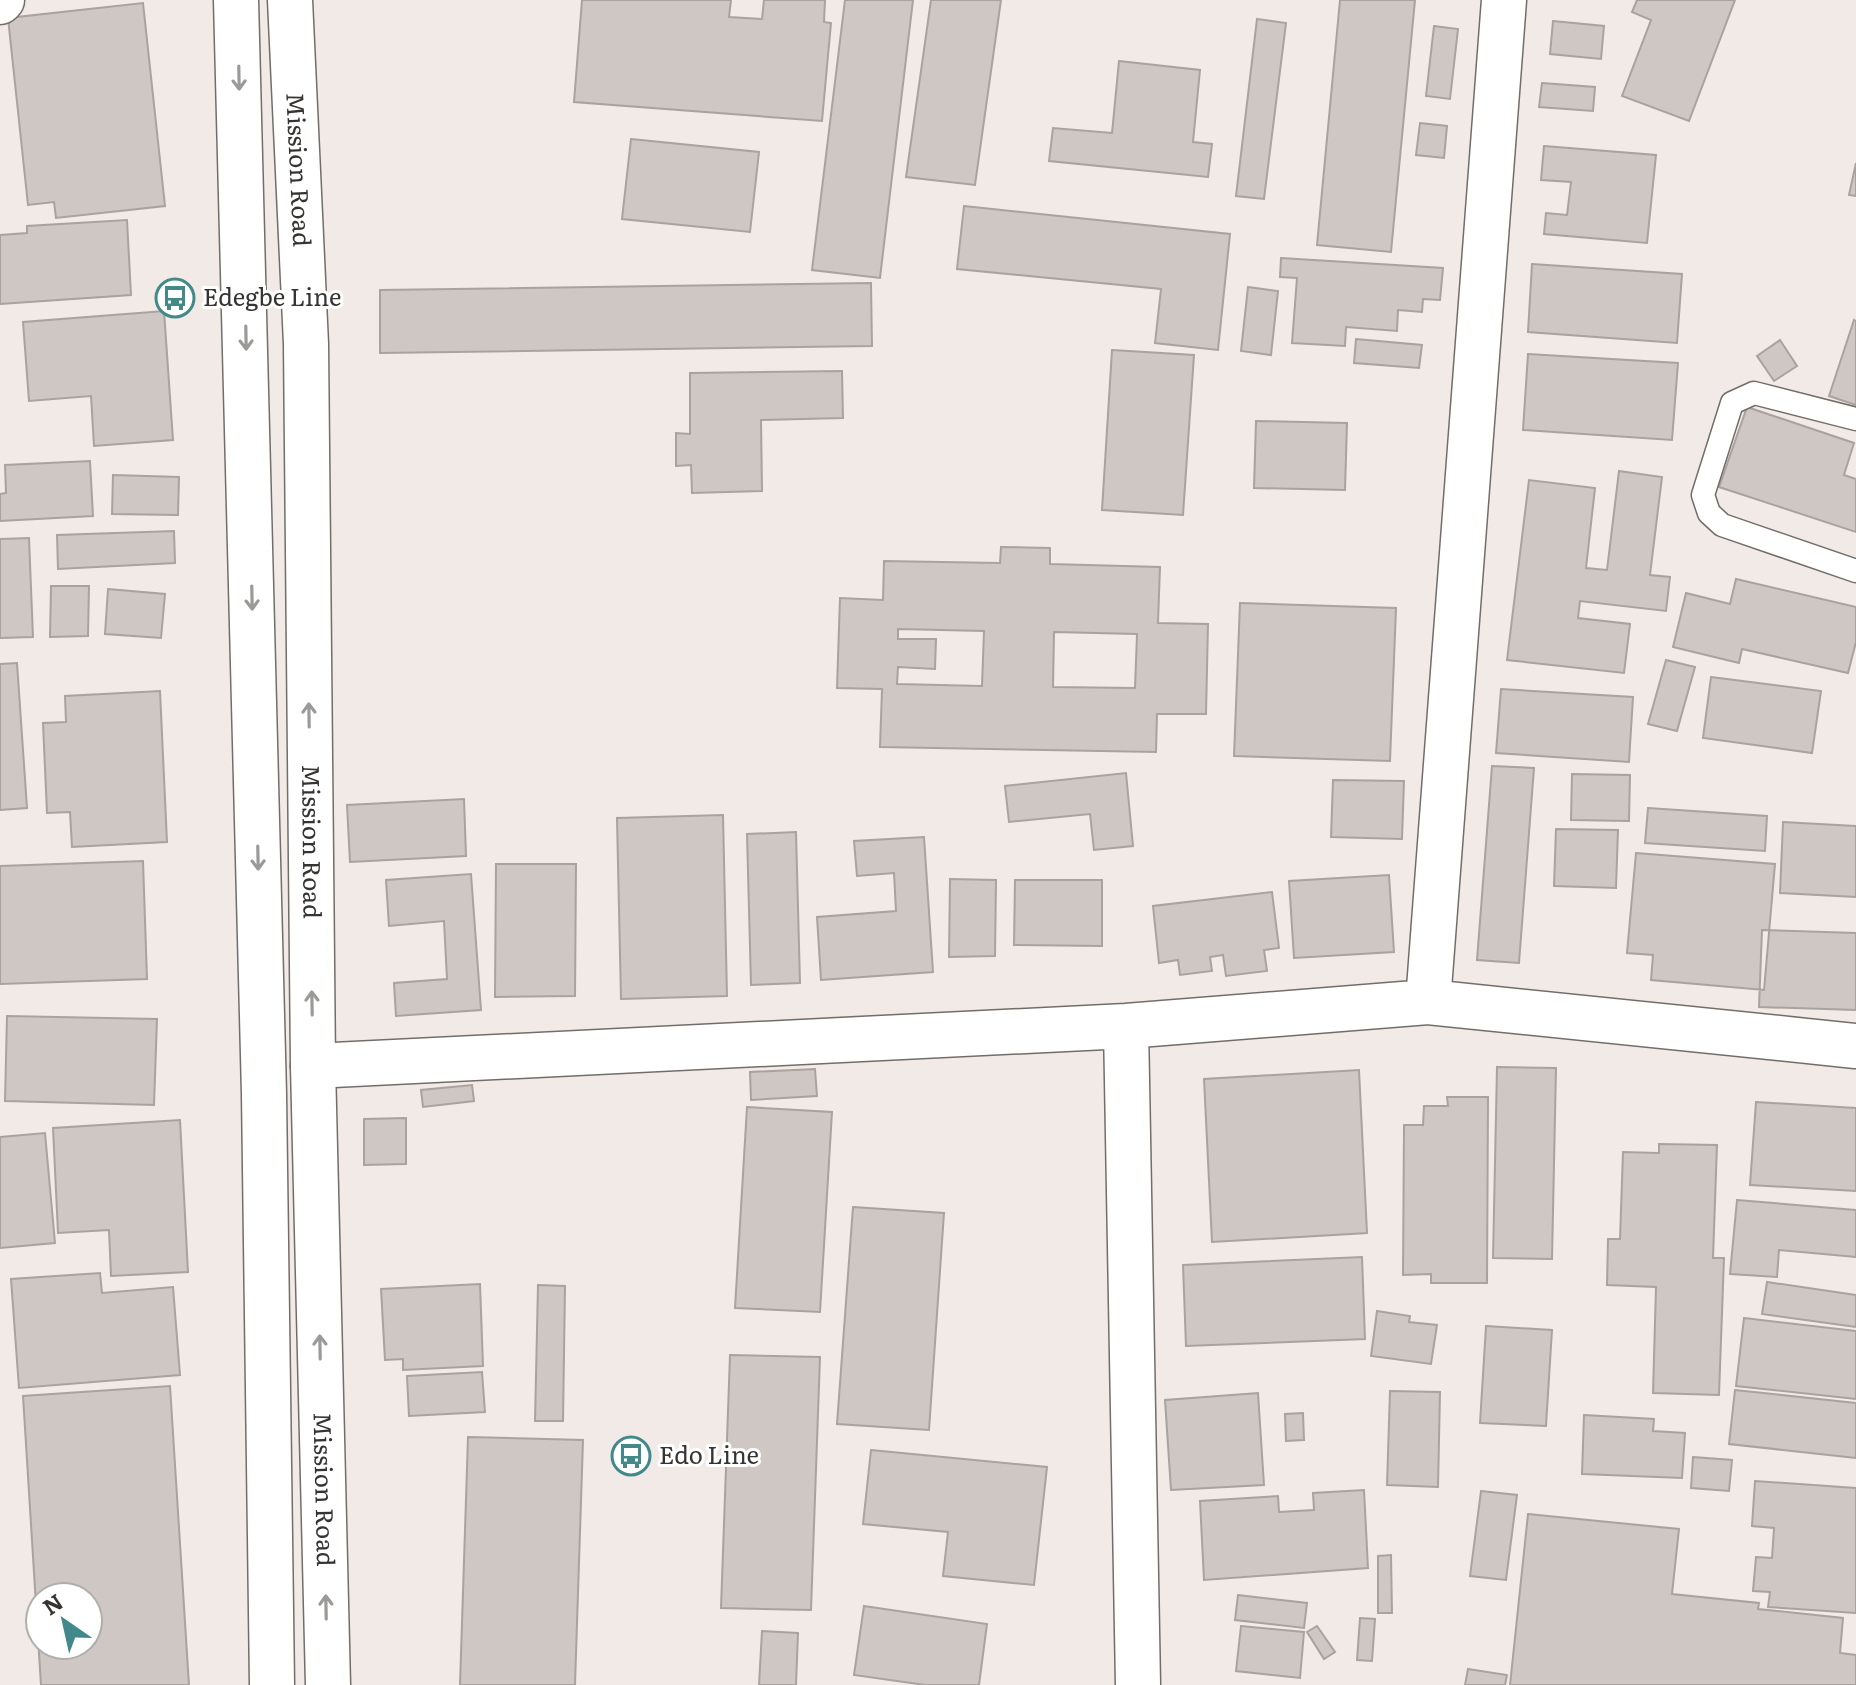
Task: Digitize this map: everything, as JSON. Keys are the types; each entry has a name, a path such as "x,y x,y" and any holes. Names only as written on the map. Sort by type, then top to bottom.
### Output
{"street":[{"path":"236,0 264,1094 272,1685"},
{"name":"Mission Road","path":"290,0 306,344 313,1066 328,1685"},
{"path":"1428,1002 1504,0"},
{"path":"313,1066 1126,1026 1428,1002 1856,1046"},
{"path":"1126,1026 1138,1685"}],"lane":[{"path":"1856,419 1754,393 1732,403 1703,495 1709,513 1722,525 1856,571"}],"building":[{"path":"582,0 731,0 729,17 762,19 764,0 825,0 824,22 831,23 822,121 574,102"},
{"path":"845,0 913,0 880,278 812,270"},
{"path":"931,0 1001,0 975,185 906,177"},
{"path":"1340,0 1415,0 1391,252 1317,245"},
{"path":"1637,0 1735,0 1689,121 1622,96 1651,20 1632,12"},
{"path":"143,3 165,206 56,218 54,202 28,205 8,18"},
{"path":"1257,19 1286,23 1264,199 1236,196"},
{"path":"1553,21 1604,26 1601,59 1550,54"},
{"path":"1434,26 1458,29 1450,99 1426,96"},
{"path":"1119,61 1200,70 1193,142 1212,144 1208,177 1049,161 1053,128 1112,133"},
{"path":"1542,83 1595,87 1593,111 1539,107"},
{"path":"1420,123 1447,126 1444,158 1416,155"},
{"path":"631,139 759,152 750,232 622,219"},
{"path":"1544,146 1656,155 1647,243 1544,234 1546,213 1567,215 1571,182 1541,180"},
{"path":"1856,163 1856,196 1849,195"},
{"path":"964,206 1230,234 1218,350 1155,343 1161,289 957,269"},
{"path":"127,220 131,295 0,304 0,235 27,233 27,226"},
{"path":"1281,258 1443,268 1440,300 1423,299 1422,312 1398,310 1397,331 1346,327 1345,346 1292,343 1297,278 1280,277"},
{"path":"1532,264 1682,274 1677,343 1528,332"},
{"path":"871,283 872,346 380,353 380,290"},
{"path":"1248,287 1278,291 1271,355 1241,351"},
{"path":"164,311 173,440 94,446 91,396 29,401 23,322"},
{"path":"1856,321 1856,405 1829,396"},
{"path":"1356,339 1422,345 1419,368 1354,363"},
{"path":"1780,340 1797,366 1774,381 1757,356"},
{"path":"1112,350 1194,355 1183,515 1102,510"},
{"path":"1528,354 1678,363 1672,440 1523,430"},
{"path":"842,371 843,418 761,420 762,491 692,493 691,465 676,466 676,433 690,434 690,373"},
{"path":"1747,407 1854,443 1844,475 1856,479 1856,532 1719,487"},
{"path":"1256,421 1347,423 1345,490 1254,488"},
{"path":"90,461 93,516 0,521 0,494 6,493 5,465"},
{"path":"1619,471 1662,477 1650,575 1670,577 1666,611 1580,601 1578,618 1630,624 1624,673 1507,660 1529,480 1595,488 1586,568 1607,570"},
{"path":"113,475 179,477 178,515 112,514"},
{"path":"174,531 175,563 58,569 57,535"},
{"path":"29,538 33,637 0,638 0,539"},
{"path":"1001,547 1050,548 1050,564 1160,567 1158,623 1208,624 1206,714 1157,714 1156,752 880,747 882,689 837,688 840,598 883,600 884,561 1000,563","holes":["898,629 984,631 982,686 897,684 898,667 935,669 936,639 898,639","1054,632 1137,634 1135,688 1053,687"]},
{"path":"1736,579 1856,607 1856,642 1848,673 1742,649 1739,663 1673,647 1686,593 1730,604"},
{"path":"51,586 89,586 88,636 50,637"},
{"path":"108,589 165,594 161,638 105,634"},
{"path":"1240,603 1396,608 1390,761 1234,756"},
{"path":"1666,660 1695,667 1677,731 1648,724"},
{"path":"17,663 27,808 0,810 0,664"},
{"path":"1711,677 1821,691 1812,753 1703,738"},
{"path":"1501,689 1633,697 1629,762 1496,753"},
{"path":"160,691 167,842 72,847 70,812 47,813 43,723 66,722 65,696"},
{"path":"1492,766 1534,768 1519,963 1477,960"},
{"path":"1126,773 1133,846 1094,850 1090,814 1009,822 1005,786"},
{"path":"1572,774 1630,775 1629,821 1571,820"},
{"path":"1333,780 1404,781 1402,839 1331,837"},
{"path":"464,799 466,856 350,862 347,805"},
{"path":"1648,808 1767,816 1765,851 1645,843"},
{"path":"723,815 727,996 621,999 617,818"},
{"path":"1783,822 1856,826 1856,897 1780,893"},
{"path":"1556,829 1618,830 1616,888 1554,886"},
{"path":"796,832 800,983 751,985 747,834"},
{"path":"924,837 933,972 821,980 817,917 896,911 894,873 857,876 854,841"},
{"path":"1636,853 1775,864 1764,990 1651,980 1653,955 1627,953"},
{"path":"143,861 147,979 0,984 0,866"},
{"path":"496,864 576,864 575,996 495,997"},
{"path":"471,874 481,1010 396,1016 394,983 447,979 444,921 389,926 386,880"},
{"path":"1389,875 1394,952 1294,958 1289,881"},
{"path":"950,879 996,880 995,956 949,957"},
{"path":"1015,880 1102,880 1102,946 1014,945"},
{"path":"1272,892 1279,948 1264,950 1267,971 1226,976 1223,955 1210,957 1212,971 1180,975 1178,960 1159,963 1153,906"},
{"path":"1762,930 1856,933 1856,1010 1759,1007"},
{"path":"7,1016 157,1019 154,1105 5,1101"},
{"path":"1497,1067 1556,1068 1552,1259 1493,1258"},
{"path":"815,1069 817,1096 751,1100 750,1072"},
{"path":"1359,1070 1367,1233 1212,1242 1204,1079"},
{"path":"472,1085 474,1101 423,1107 421,1090"},
{"path":"1447,1097 1488,1097 1487,1283 1431,1283 1431,1274 1403,1275 1404,1125 1423,1125 1424,1106 1448,1106"},
{"path":"1756,1102 1856,1108 1856,1191 1750,1185"},
{"path":"747,1107 832,1112 820,1312 735,1308"},
{"path":"406,1118 406,1164 364,1165 364,1119"},
{"path":"180,1120 188,1272 111,1276 109,1230 58,1233 53,1128"},
{"path":"45,1133 55,1243 0,1248 0,1137"},
{"path":"1659,1144 1717,1145 1713,1258 1724,1258 1719,1395 1653,1393 1656,1287 1607,1285 1608,1239 1620,1239 1623,1152 1659,1153"},
{"path":"1737,1200 1856,1210 1856,1257 1779,1250 1777,1277 1730,1274"},
{"path":"853,1207 944,1213 929,1430 837,1424"},
{"path":"1362,1257 1365,1339 1186,1346 1183,1265"},
{"path":"100,1273 102,1293 173,1287 180,1375 19,1388 11,1279"},
{"path":"1767,1282 1856,1295 1856,1327 1762,1314"},
{"path":"480,1284 483,1366 403,1370 403,1359 385,1360 381,1289"},
{"path":"538,1285 565,1286 563,1421 535,1421"},
{"path":"1377,1311 1410,1316 1409,1322 1437,1325 1431,1364 1371,1356"},
{"path":"1744,1318 1856,1331 1856,1399 1736,1386"},
{"path":"1486,1326 1552,1330 1546,1426 1480,1423"},
{"path":"730,1355 820,1357 811,1610 721,1608"},
{"path":"482,1372 485,1412 409,1416 407,1376"},
{"path":"170,1386 189,1685 41,1685 40,1661 104,1661 104,1581 35,1581 23,1396"},
{"path":"1735,1390 1856,1403 1856,1458 1729,1444"},
{"path":"1390,1391 1440,1392 1438,1487 1387,1485"},
{"path":"1258,1393 1264,1485 1171,1490 1165,1400"},
{"path":"1303,1413 1304,1440 1286,1441 1285,1414"},
{"path":"1584,1415 1654,1419 1653,1431 1685,1433 1682,1478 1582,1474"},
{"path":"468,1437 583,1440 575,1685 460,1685"},
{"path":"871,1450 1047,1467 1034,1585 943,1576 948,1532 863,1524"},
{"path":"1693,1457 1732,1460 1729,1491 1691,1488"},
{"path":"1755,1481 1856,1488 1856,1613 1768,1607 1770,1592 1753,1591 1756,1557 1772,1558 1774,1528 1752,1526"},
{"path":"1364,1490 1368,1568 1204,1580 1200,1501 1278,1496 1279,1512 1314,1510 1313,1493"},
{"path":"1481,1491 1517,1495 1506,1580 1470,1576"},
{"path":"1528,1514 1679,1529 1672,1594 1759,1603 1758,1609 1843,1618 1840,1653 1856,1655 1856,1685 1510,1685"},
{"path":"1391,1555 1392,1613 1378,1613 1378,1556"},
{"path":"1238,1595 1307,1603 1304,1628 1235,1620"},
{"path":"864,1606 987,1624 979,1685 925,1685 854,1675"},
{"path":"1360,1618 1375,1619 1372,1661 1357,1660"},
{"path":"1241,1626 1304,1632 1300,1678 1236,1671"},
{"path":"1317,1626 1335,1652 1324,1659 1307,1632"},
{"path":"762,1631 798,1633 796,1685 759,1685"},
{"path":"1468,1669 1507,1675 1505,1685 1465,1685"}],"place":[{"name":"Edegbe Line","path":"175,298"},
{"name":"Edo Line","path":"631,1456"}]}
